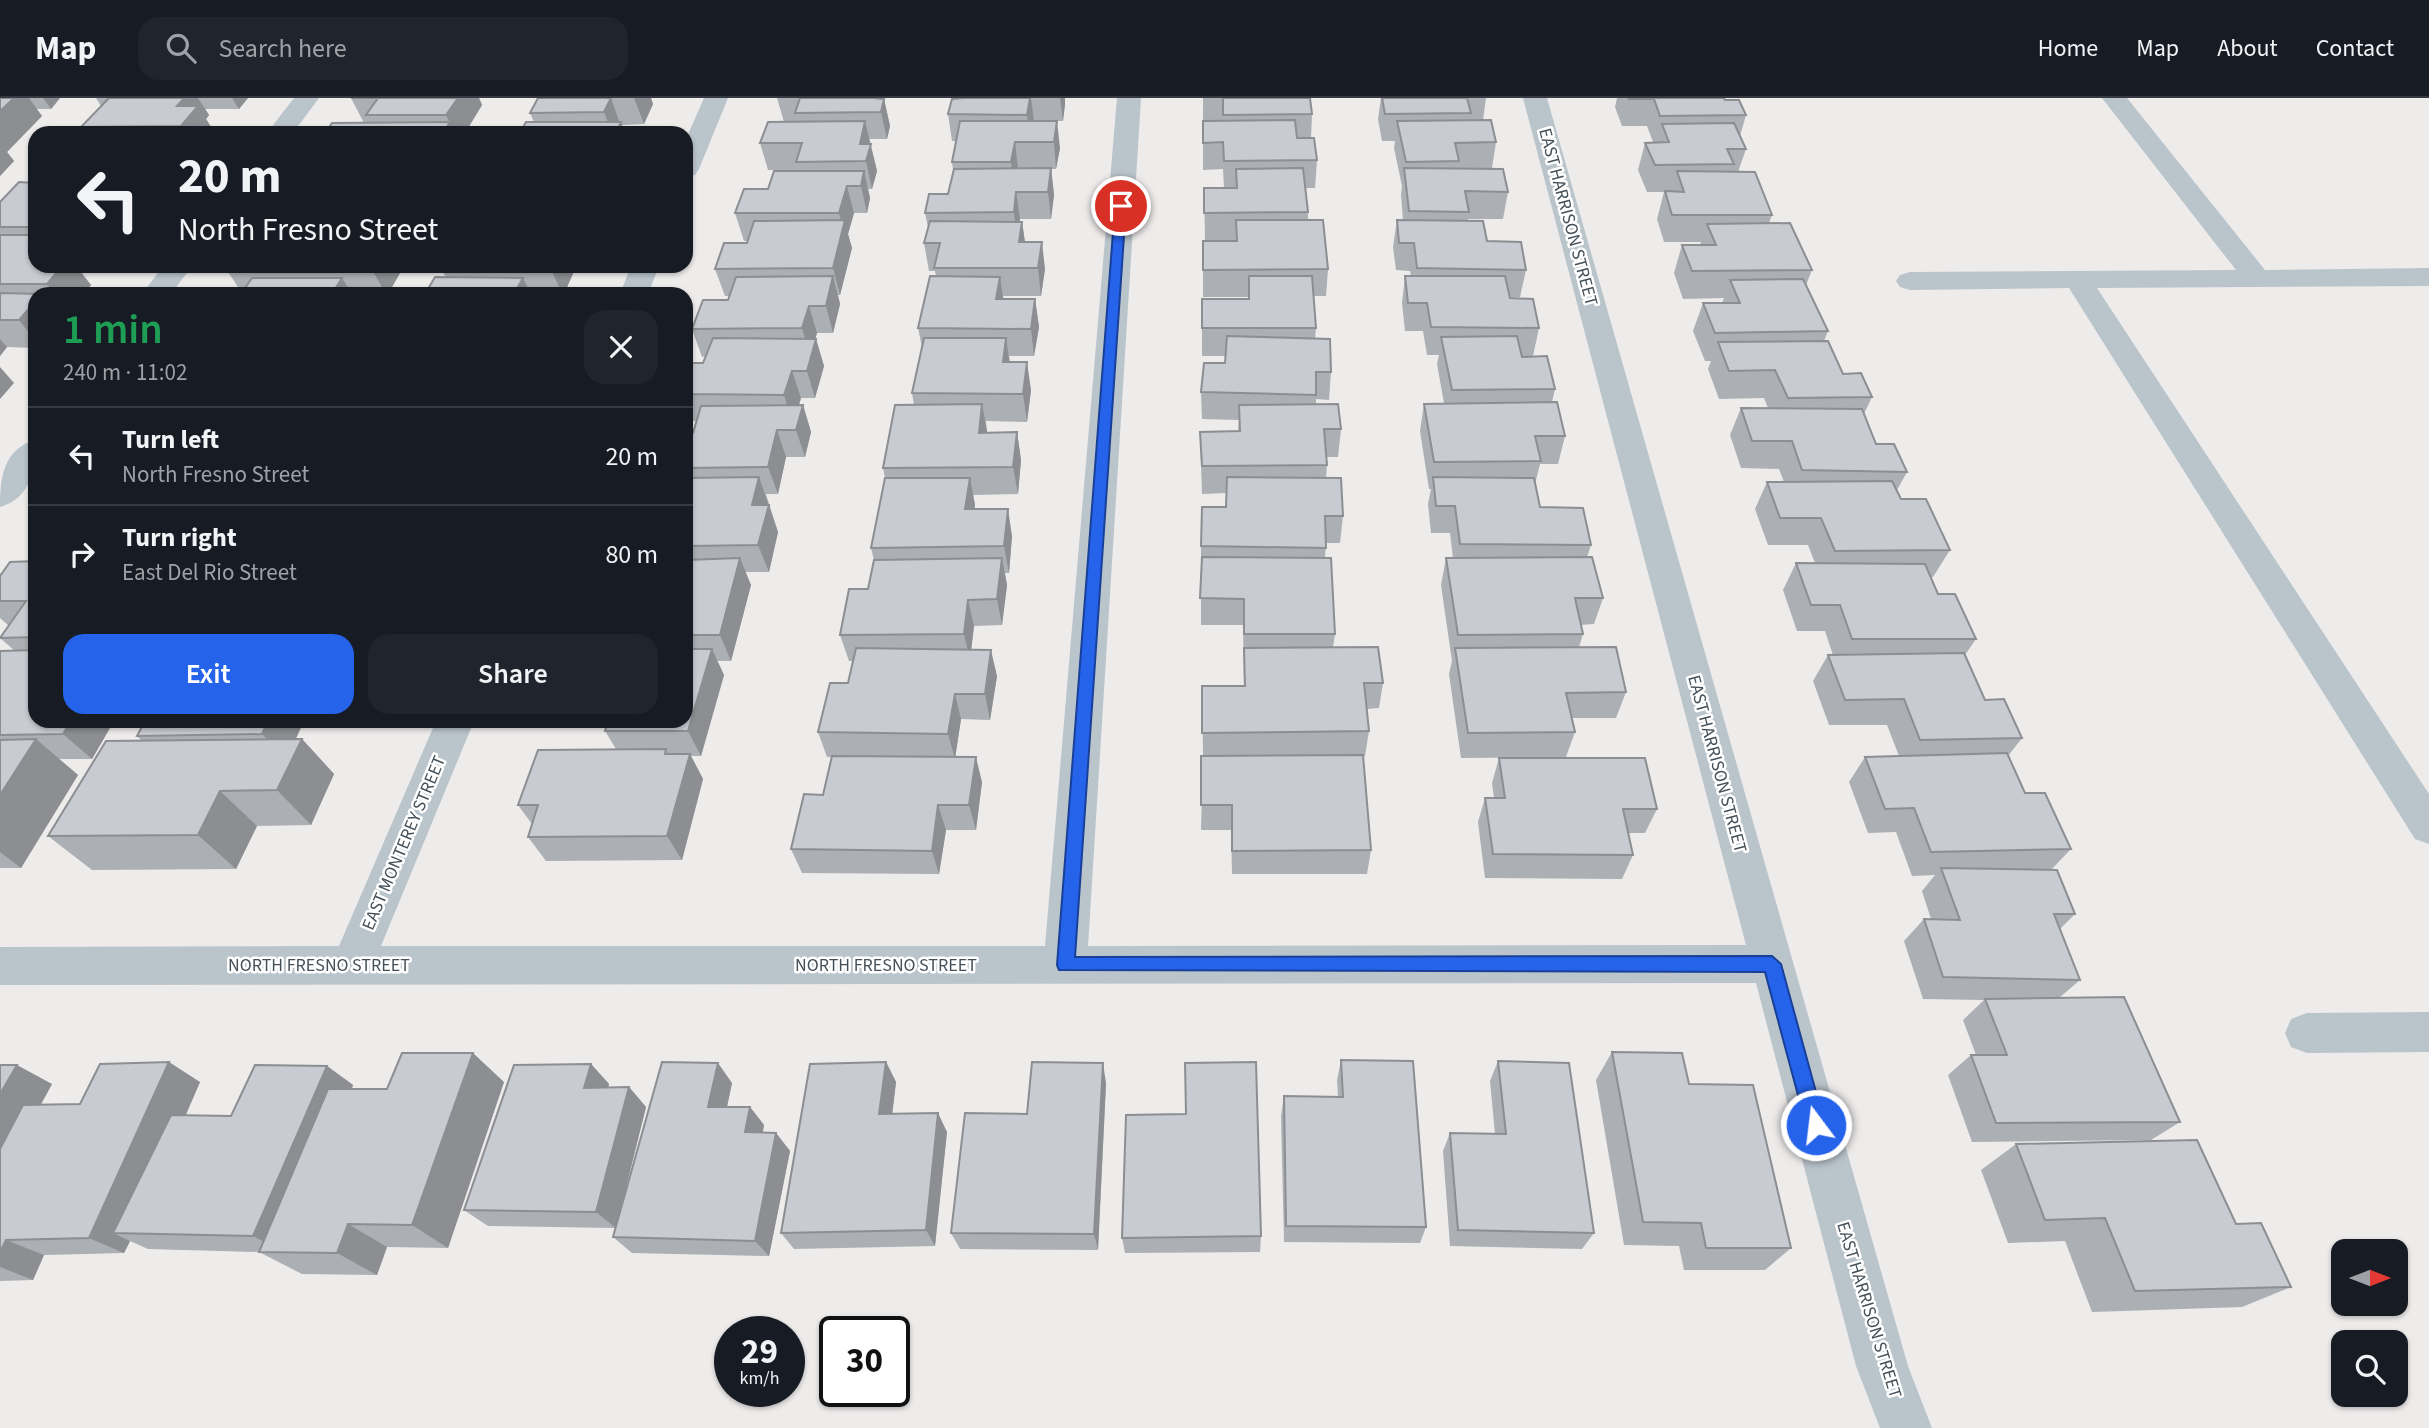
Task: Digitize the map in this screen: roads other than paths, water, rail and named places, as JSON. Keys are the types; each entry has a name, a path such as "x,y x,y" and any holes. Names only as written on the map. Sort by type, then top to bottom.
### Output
{"street":[{"path":"285,126 307,98"},
{"path":"693,152 716,98"},
{"path":"1065,965 1129,98"},
{"name":"EAST HARRISON STREET","path":"1535,98 1882,1366 1906,1428"},
{"path":"2114,98 2257,278"},
{"path":"162,287 172,273"},
{"path":"1910,281 2429,277"},
{"path":"2077,279 2429,827"},
{"path":"0,496 28,460"},
{"name":"EAST MONTEREY STREET","path":"352,965 452,728"},
{"name":"NORTH FRESNO STREET","path":"0,966 1772,964"},
{"path":"2307,1033 2429,1032"}]}
